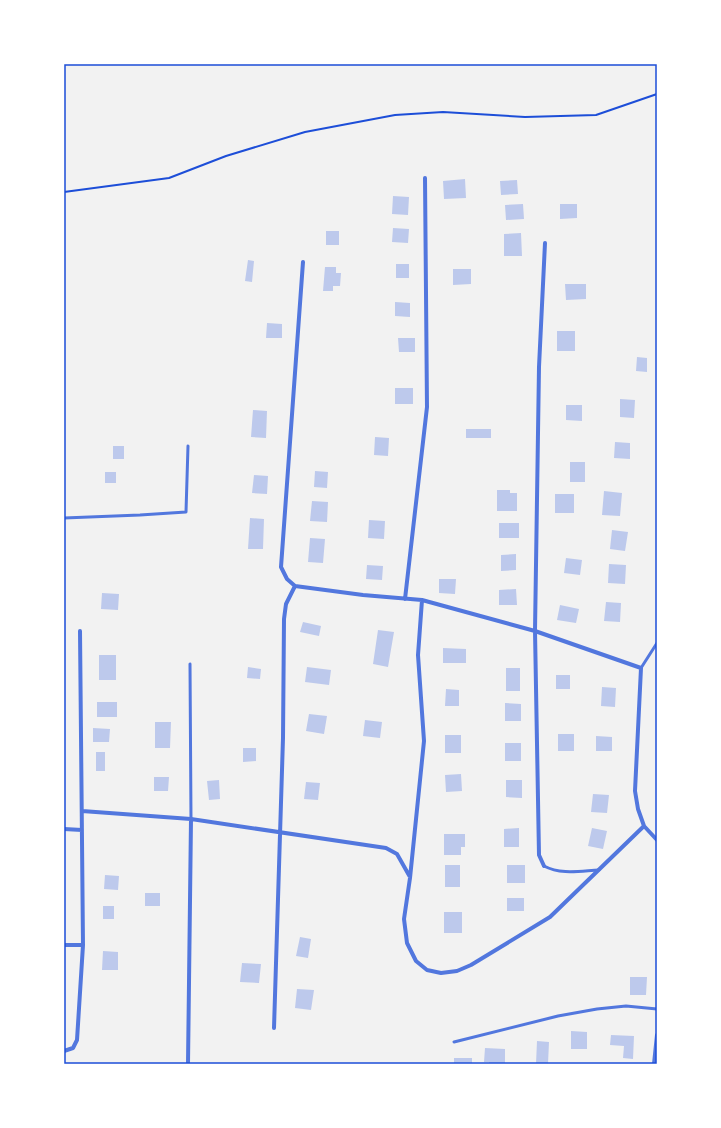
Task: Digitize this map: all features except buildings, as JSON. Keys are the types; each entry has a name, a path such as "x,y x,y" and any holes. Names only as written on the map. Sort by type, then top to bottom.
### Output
{"street":[{"path":"405,599 427,407 425,178"},
{"path":"544,866 539,855 535,631 539,375 545,243"},
{"path":"303,262 282,567 287,579 295,586 363,595 422,600 535,631 640,668 635,791 638,809 644,826 657,840"},
{"path":"274,1028 283,738 284,619 286,604 295,586"},
{"path":"422,600 418,655 424,741 410,878 404,919 407,943 416,961 427,970 441,973 457,972 471,965 550,917 644,826"},
{"path":"64,1052 73,1048 77,1040 83,945 80,631"},
{"path":"82,811 192,819 386,848 397,854 410,878"},
{"path":"188,1064 192,819"},
{"path":"64,829 82,830"},
{"path":"64,945 83,945"},
{"path":"654,1064 657,1035"}],"lane":[{"path":"64,518 186,512 188,446"},
{"path":"640,668 657,643"},
{"path":"190,664 192,819"},
{"path":"544,866 560,872 599,870"},
{"path":"454,1042 558,1016 597,1009 626,1006 657,1009"}],"path":[{"path":"64,192 169,178 226,156 304,132 395,115 443,112 525,116 596,115 657,94"}]}
